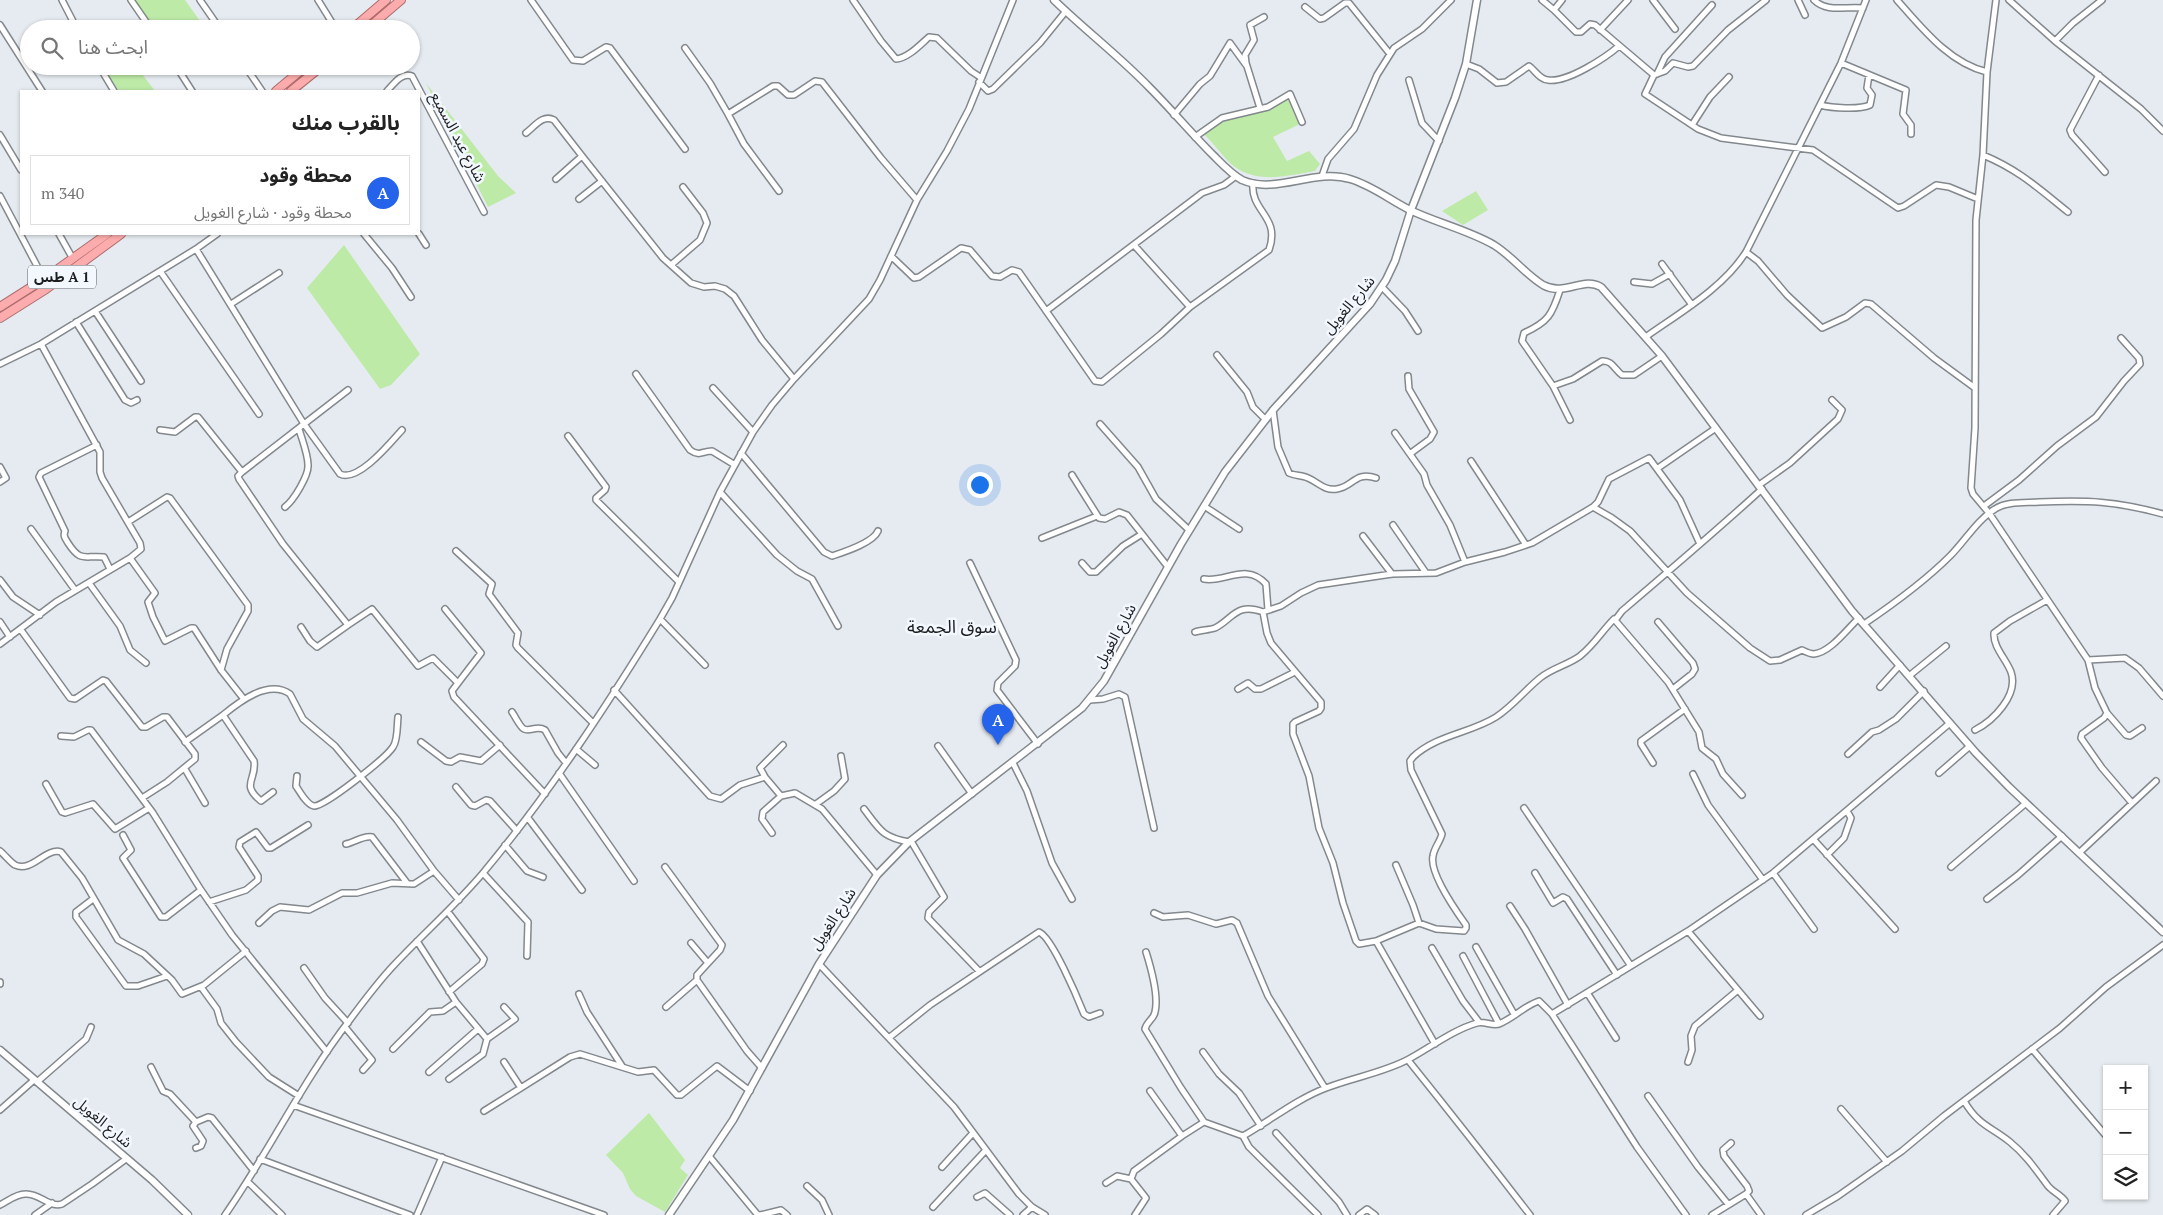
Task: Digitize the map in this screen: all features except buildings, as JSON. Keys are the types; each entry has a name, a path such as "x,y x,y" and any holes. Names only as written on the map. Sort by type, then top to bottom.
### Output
{"highway":[{"path":"363,20 386,0"},
{"path":"378,20 401,0"},
{"path":"277,90 295,75"},
{"path":"293,90 311,75"},
{"name":"طس A 1","path":"0,307 44,279 106,235"},
{"name":"طس A 1","path":"0,318 46,288 120,235"}],"street":[{"path":"62,0 72,20"},
{"path":"131,0 145,20"},
{"path":"200,0 214,20"},
{"path":"318,0 330,20"},
{"path":"531,0 573,60 583,61 606,47 610,48 685,148"},
{"path":"853,0 881,42 896,59 899,60 911,52 928,37 937,38 971,71 988,91 993,90 1040,43 1066,11"},
{"path":"225,1215 248,1182 293,1105 346,1025 392,967 448,912 483,873 528,818 593,724 660,619 720,492 753,432 794,379 869,298 917,200 959,129 1013,0"},
{"path":"1054,0 1149,87 1195,137 1236,176 1253,183 1276,183 1322,176 1351,179 1411,210 1493,244 1544,285 1560,290 1588,283 1597,284 1601,287 1647,336 1838,593 1900,666 1924,691 1970,746 2026,803 2163,932"},
{"path":"1322,176 1328,159 1354,129 1377,75 1394,48 1422,29 1451,0"},
{"name":"شارع الغويل","path":"669,1215 733,1120 819,964 877,875 910,841 1038,744 1090,700 1104,681 1189,530 1225,472 1273,410 1370,304 1382,287 1395,261 1411,210 1439,141 1466,64 1476,0"},
{"path":"1542,0 1576,32 1581,32 1592,24 1656,75"},
{"path":"1554,10 1562,0"},
{"path":"1600,30 1628,0"},
{"path":"1654,0 1675,29"},
{"path":"1656,75 1662,73 1675,62 1688,67 1694,66 1728,30 1766,0"},
{"path":"1798,0 1804,15"},
{"path":"1814,0 1822,6 1829,8 1863,8"},
{"path":"1647,336 1692,305 1735,268 1746,252 1841,63 1866,0"},
{"path":"1897,0 1938,44 1967,64 1987,72"},
{"path":"1996,0 1987,72 1984,155 1978,199 1975,388 1971,488 1973,494 1984,506 2088,660 2094,688 2107,713 2126,735 2130,736 2142,728"},
{"path":"2009,0 2055,41 2141,109 2163,131"},
{"path":"2055,41 2073,23 2102,0"},
{"path":"1306,7 1320,19 1345,3 1349,3 1390,54"},
{"path":"1712,4 1665,56 1646,94 1692,125 1728,141 1769,144 1798,149 1804,147 1813,150 1898,208 1936,185 1949,187 1978,199"},
{"path":"1260,108 1246,65 1245,55 1254,40 1250,24 1264,17"},
{"path":"0,25 20,56"},
{"path":"1174,115 1200,84 1210,76 1230,43 1246,65"},
{"path":"1466,64 1479,69 1497,83 1506,82 1529,66 1548,81 1565,77 1595,64 1619,46"},
{"path":"685,48 710,83 744,144 779,191"},
{"path":"1841,63 1906,90 1904,114 1911,124 1911,134"},
{"path":"32,75 41,90"},
{"path":"104,75 113,90"},
{"path":"182,75 191,90"},
{"path":"251,75 261,90"},
{"name":"شارع عبد السميع","path":"388,90 404,75"},
{"name":"شارع عبد السميع","path":"410,75 412,76 419,90"},
{"path":"1820,106 1838,108 1865,107 1870,105 1872,95 1867,88 1869,75"},
{"path":"2099,75 2070,130 2072,136 2105,172"},
{"path":"1692,125 1710,97 1729,77"},
{"path":"1408,80 1422,123 1439,141"},
{"path":"728,114 773,86 778,86 788,95 794,95 815,81 818,81 917,200"},
{"name":"شارع عبد السميع","path":"420,91 484,212"},
{"path":"1195,137 1222,118 1268,107 1290,94 1302,122"},
{"path":"526,133 543,119 550,118 554,120 656,249 691,283 704,287 715,286 725,289 734,296 762,340 794,379"},
{"path":"0,135 20,168"},
{"path":"1984,155 2005,164 2021,174 2068,212"},
{"path":"556,179 582,156"},
{"path":"1046,311 1202,193 1224,185 1236,176"},
{"path":"579,199 602,181"},
{"path":"891,256 914,278 919,277 961,248 970,250 992,276 1000,277 1012,270 1019,272 1095,381 1098,382 1108,378 1190,307 1269,250 1273,234 1271,226 1253,197 1253,183"},
{"path":"671,265 700,240 706,223 703,213 684,187"},
{"path":"0,196 20,234"},
{"path":"21,235 44,279"},
{"path":"60,235 73,259"},
{"path":"0,364 41,344 216,235"},
{"path":"365,235 392,268 412,297"},
{"path":"420,235 426,245"},
{"path":"1134,244 1190,307"},
{"path":"196,249 304,424 340,474 346,476 377,458 402,430"},
{"path":"1746,252 1758,261 1787,295 1822,328 1846,318 1865,304 1872,304 1934,358 1975,388"},
{"path":"1662,264 1692,305"},
{"path":"160,271 259,414"},
{"path":"231,304 278,273"},
{"path":"1634,282 1652,284 1670,274"},
{"path":"1382,287 1405,311 1418,331"},
{"path":"1560,290 1554,308 1546,321 1524,333 1522,341 1553,386 1570,420"},
{"path":"95,311 141,382"},
{"path":"76,322 125,400 131,403 138,400"},
{"path":"1984,506 2020,480 2057,446 2084,427 2102,411 2124,381 2140,364 2139,358 2122,338"},
{"path":"0,644 75,590 130,558 138,552 141,546 102,478 100,472 101,455 97,445 41,344"},
{"path":"1217,355 1247,392 1253,407 1265,420"},
{"path":"1553,386 1573,379 1602,361 1611,363 1622,375 1634,376 1662,356"},
{"path":"636,374 690,450 696,454 712,451 735,465"},
{"path":"1408,376 1409,389 1434,432 1430,439 1411,453"},
{"path":"714,388 753,432"},
{"path":"348,390 242,472 239,478 271,527 348,625"},
{"path":"1204,579 1210,580 1241,573 1257,578 1266,584 1266,633 1271,643 1321,702 1319,711 1299,720 1292,728 1292,734 1313,790 1320,828 1333,863 1343,903 1356,941 1362,944 1376,941 1419,923 1447,930 1464,930 1466,925 1441,885 1434,865 1433,854 1440,842 1441,829 1425,801 1411,770 1410,761 1418,753 1452,735 1476,727 1497,716 1541,678 1585,651 1622,611 1667,574 1841,415 1842,410 1832,400"},
{"path":"1273,410 1278,447 1289,473 1307,477 1323,488 1338,490 1362,476 1376,478"},
{"path":"160,430 175,432 195,417 198,417 242,472"},
{"path":"1100,424 1138,467 1156,499 1189,530"},
{"path":"1658,468 1716,428"},
{"path":"286,506 295,496 308,466 299,429"},
{"path":"1395,433 1411,453 1424,474 1427,485 1450,525 1465,562"},
{"path":"568,436 606,487 596,500 679,582"},
{"path":"97,445 41,473 39,477 65,531 64,537 74,554 87,558 104,558 110,569"},
{"path":"741,453 824,552 832,556 870,540 878,531"},
{"path":"1195,632 1216,627 1229,616 1241,610 1266,611 1281,606 1318,585 1392,574 1436,572 1526,545 1593,507 1598,502 1609,479 1649,458 1680,500 1700,544"},
{"path":"1471,461 1526,545"},
{"path":"0,467 6,478 0,482"},
{"path":"1072,475 1097,516 1103,519 1119,512 1124,513 1168,567"},
{"path":"720,492 778,555 797,571 812,579 838,626"},
{"path":"128,522 167,497 170,498 248,605 248,611 224,657 221,670"},
{"path":"1864,624 1928,577 1989,514 2004,505 2085,500 2121,503 2163,514"},
{"path":"1204,506 1239,529"},
{"path":"1593,507 1630,531 1667,574 1724,626 1759,655 1770,661 1780,660 1802,650 1811,654 1820,652 1859,618"},
{"path":"1042,538 1097,516"},
{"path":"1393,525 1426,573"},
{"path":"31,529 75,590"},
{"path":"1082,563 1090,572 1096,572 1124,546 1142,534"},
{"path":"1363,536 1392,574"},
{"path":"456,551 492,584 489,594 518,633 516,645 518,648 593,724"},
{"path":"130,558 155,594 148,602 153,617 166,640 193,628 221,670 243,698"},
{"path":"970,563 1016,660 1015,666 998,683 997,690 1038,744"},
{"path":"0,580 13,597 40,615"},
{"path":"89,583 120,626 130,650 146,663"},
{"path":"1975,730 1999,712 2008,696 2012,683 2011,672 1994,640 1994,633 2010,620 2047,600"},
{"path":"301,627 317,648 371,609 418,666 433,658 458,683"},
{"path":"445,609 481,654 452,690 454,697 545,794"},
{"path":"660,619 706,665"},
{"path":"1614,619 1673,689 1699,732 1702,748 1716,759 1723,774 1742,795"},
{"path":"0,622 10,637"},
{"path":"1658,622 1693,663 1695,669 1692,674 1673,689"},
{"path":"21,630 70,698 75,699 105,680 142,726 146,727 163,716 167,717 186,742 196,758 185,769 142,798"},
{"path":"1909,676 1946,646"},
{"path":"2088,660 2125,658 2139,668 2163,696"},
{"path":"1880,687 1900,666"},
{"path":"1238,689 1248,683 1255,689 1261,689 1295,672"},
{"path":"186,742 243,698 264,691 278,690 287,692 303,719 335,746 361,776 398,820 434,871 459,900"},
{"path":"614,690 710,796 720,799 740,785 765,777"},
{"path":"1848,754 1872,732 1879,730 1896,719 1924,691"},
{"path":"1090,700 1119,694 1125,698 1154,828"},
{"path":"1653,763 1641,741 1685,709"},
{"path":"512,712 524,729 528,730 538,727 545,730 566,763"},
{"path":"2107,713 2104,718 2082,734 2081,738 2102,768 2132,802"},
{"path":"223,715 254,761 249,785 250,790 261,802 273,792"},
{"path":"297,776 296,786 310,804 313,806 322,804 361,776 393,747 398,717"},
{"path":"1552,1014 1588,994 1688,931 1773,873 1950,723"},
{"path":"61,736 74,738 91,730 149,808 232,935 327,1052"},
{"path":"421,742 446,761 451,762 460,757 481,761 500,745"},
{"path":"781,796 760,771 761,765 783,745"},
{"path":"938,746 972,794"},
{"path":"1939,773 1970,746"},
{"path":"576,749 595,765"},
{"path":"816,804 834,791 845,779 841,756"},
{"path":"1013,763 1027,792 1052,863 1072,899"},
{"path":"185,769 205,803"},
{"path":"559,772 634,881"},
{"path":"1693,774 1713,812 1763,880"},
{"path":"2079,853 2156,781"},
{"path":"46,784 62,812 65,813 93,804 116,829 149,808"},
{"path":"456,787 471,805 476,806 486,800 490,800 517,831"},
{"path":"772,833 761,815 765,809 781,796 795,793 816,804 834,822 877,875"},
{"path":"1951,867 2026,803"},
{"path":"1524,808 1631,966"},
{"path":"864,809 884,834 890,838 910,841 928,874 944,897 928,912 928,918 979,972"},
{"path":"1827,855 1844,838 1851,818 1847,811"},
{"path":"528,818 582,890"},
{"path":"209,902 246,890 258,880 258,876 239,847 240,842 257,832 268,848 271,848 308,825"},
{"path":"123,836 132,850 123,858 161,917 166,917 201,890"},
{"path":"346,844 357,842 367,836 372,837 408,883"},
{"path":"1987,898 2018,875 2062,836"},
{"path":"1814,840 1895,929"},
{"path":"505,845 526,871 543,877"},
{"path":"0,851 14,864 22,866 36,862 54,851 61,852 82,878 118,940 144,954 167,976 182,994 201,988 246,951"},
{"path":"1396,865 1419,923"},
{"path":"666,868 722,945 720,950 697,975 697,980 666,1007"},
{"path":"259,923 272,911 280,907 309,910 342,893 357,893 392,883 414,884 434,871"},
{"path":"483,873 528,922 526,956"},
{"path":"1535,873 1553,902 1563,897 1567,899 1617,975"},
{"path":"1773,873 1814,929"},
{"path":"93,898 76,912 76,917 126,986 138,986 167,976"},
{"path":"1510,906 1568,1005"},
{"path":"448,912 484,959 482,964 449,992"},
{"path":"1154,913 1163,917 1188,916 1216,924 1232,920 1237,922 1268,996 1325,1088"},
{"path":"1688,931 1760,1016"},
{"path":"890,1037 930,1005 1008,955 1036,934 1042,933 1069,979 1084,1014 1090,1017 1100,1013"},
{"path":"417,941 456,1002 487,1039 487,1045 483,1054 449,1079"},
{"path":"1376,941 1435,1044"},
{"path":"691,943 708,963"},
{"path":"1806,1215 1838,1196 1886,1162 2032,1049 2106,987 2163,946"},
{"path":"1476,947 1514,1014"},
{"path":"1432,948 1463,1001 1479,1022"},
{"path":"1146,952 1153,980 1156,1008 1154,1017 1146,1024 1145,1029 1181,1088 1204,1122 1226,1128 1244,1136 1249,1147 1318,1215"},
{"path":"1463,956 1499,1024"},
{"path":"819,964 890,1037 954,1107 1004,1175 1032,1207 1045,1215"},
{"path":"304,968 372,1060 362,1070"},
{"path":"697,980 762,1068"},
{"path":"201,988 217,1008 221,1023 236,1042 270,1077 299,1096"},
{"path":"1688,1062 1692,1050 1691,1036 1696,1026 1738,990"},
{"path":"579,994 587,1012 622,1067"},
{"path":"1588,994 1616,1038"},
{"path":"1244,1136 1325,1088 1370,1075 1408,1060 1479,1022 1499,1024 1539,1001 1552,1014 1637,1147 1686,1215"},
{"path":"393,1049 430,1012 443,1011 456,1002"},
{"path":"487,1039 515,1019 504,1007"},
{"path":"0,1110 86,1040 91,1027"},
{"path":"429,1072 478,1029"},
{"path":"2032,1049 2103,1132"},
{"name":"شارع الغويل","path":"0,1050 126,1158 188,1215"},
{"path":"1203,1052 1219,1074 1239,1092 1261,1126"},
{"path":"484,1111 575,1054 642,1072 654,1070 677,1095 681,1095 717,1066 750,1091"},
{"path":"1408,1060 1447,1106 1479,1151 1530,1215"},
{"path":"504,1062 521,1088"},
{"path":"152,1067 163,1091 170,1094 196,1122"},
{"path":"1150,1091 1182,1136"},
{"path":"1648,1096 1698,1167 1728,1204"},
{"path":"1964,1101 1978,1121 2010,1142 2030,1161 2052,1191 2063,1198 2065,1201 2064,1205 2053,1215"},
{"path":"293,1105 604,1215"},
{"path":"1841,1109 1886,1162"},
{"path":"196,1148 202,1146 203,1141 193,1126 196,1122 208,1117 212,1118 254,1172"},
{"path":"1131,1179 1139,1166 1204,1122"},
{"path":"942,1167 973,1133"},
{"path":"1276,1133 1339,1202 1347,1215"},
{"path":"1712,1215 1749,1191 1724,1156 1724,1150 1732,1143"},
{"path":"933,1206 986,1150"},
{"path":"709,1156 757,1214 781,1210 788,1215"},
{"path":"417,1215 442,1157"},
{"path":"0,1205 17,1196 26,1194 41,1197 57,1205 62,1204 126,1158"},
{"path":"260,1159 410,1215"},
{"path":"1106,1184 1117,1176 1131,1179 1146,1198 1135,1215"},
{"path":"248,1182 282,1215"},
{"path":"807,1186 822,1200 830,1215"},
{"path":"977,1197 985,1193 1010,1215"},
{"path":"1746,1194 1760,1215"},
{"path":"35,1215 52,1203"},
{"path":"1023,1215 1032,1207"},
{"path":"1359,1215 1367,1209 1376,1215"}],"green space":[{"path":"134,0 185,0 199,20 148,20"},
{"path":"109,75 143,75 154,90 118,90"},
{"path":"426,83 498,176 516,193 488,207"},
{"path":"1285,98 1289,99 1300,124 1273,137 1287,161 1309,151 1320,164 1315,171 1271,177 1249,174 1239,170 1230,163 1204,134 1220,122 1261,112"},
{"path":"1476,191 1488,210 1463,225 1442,211"},
{"path":"344,245 420,354 391,385 380,389 307,288"},
{"path":"649,1113 685,1160 680,1168 688,1175 665,1212 636,1196 630,1189 623,1173 606,1155"}],"place":[{"name":"محطة وقود","path":"998,745"}],"district":[{"name":"سوق الجمعة","path":"952,627"}]}
